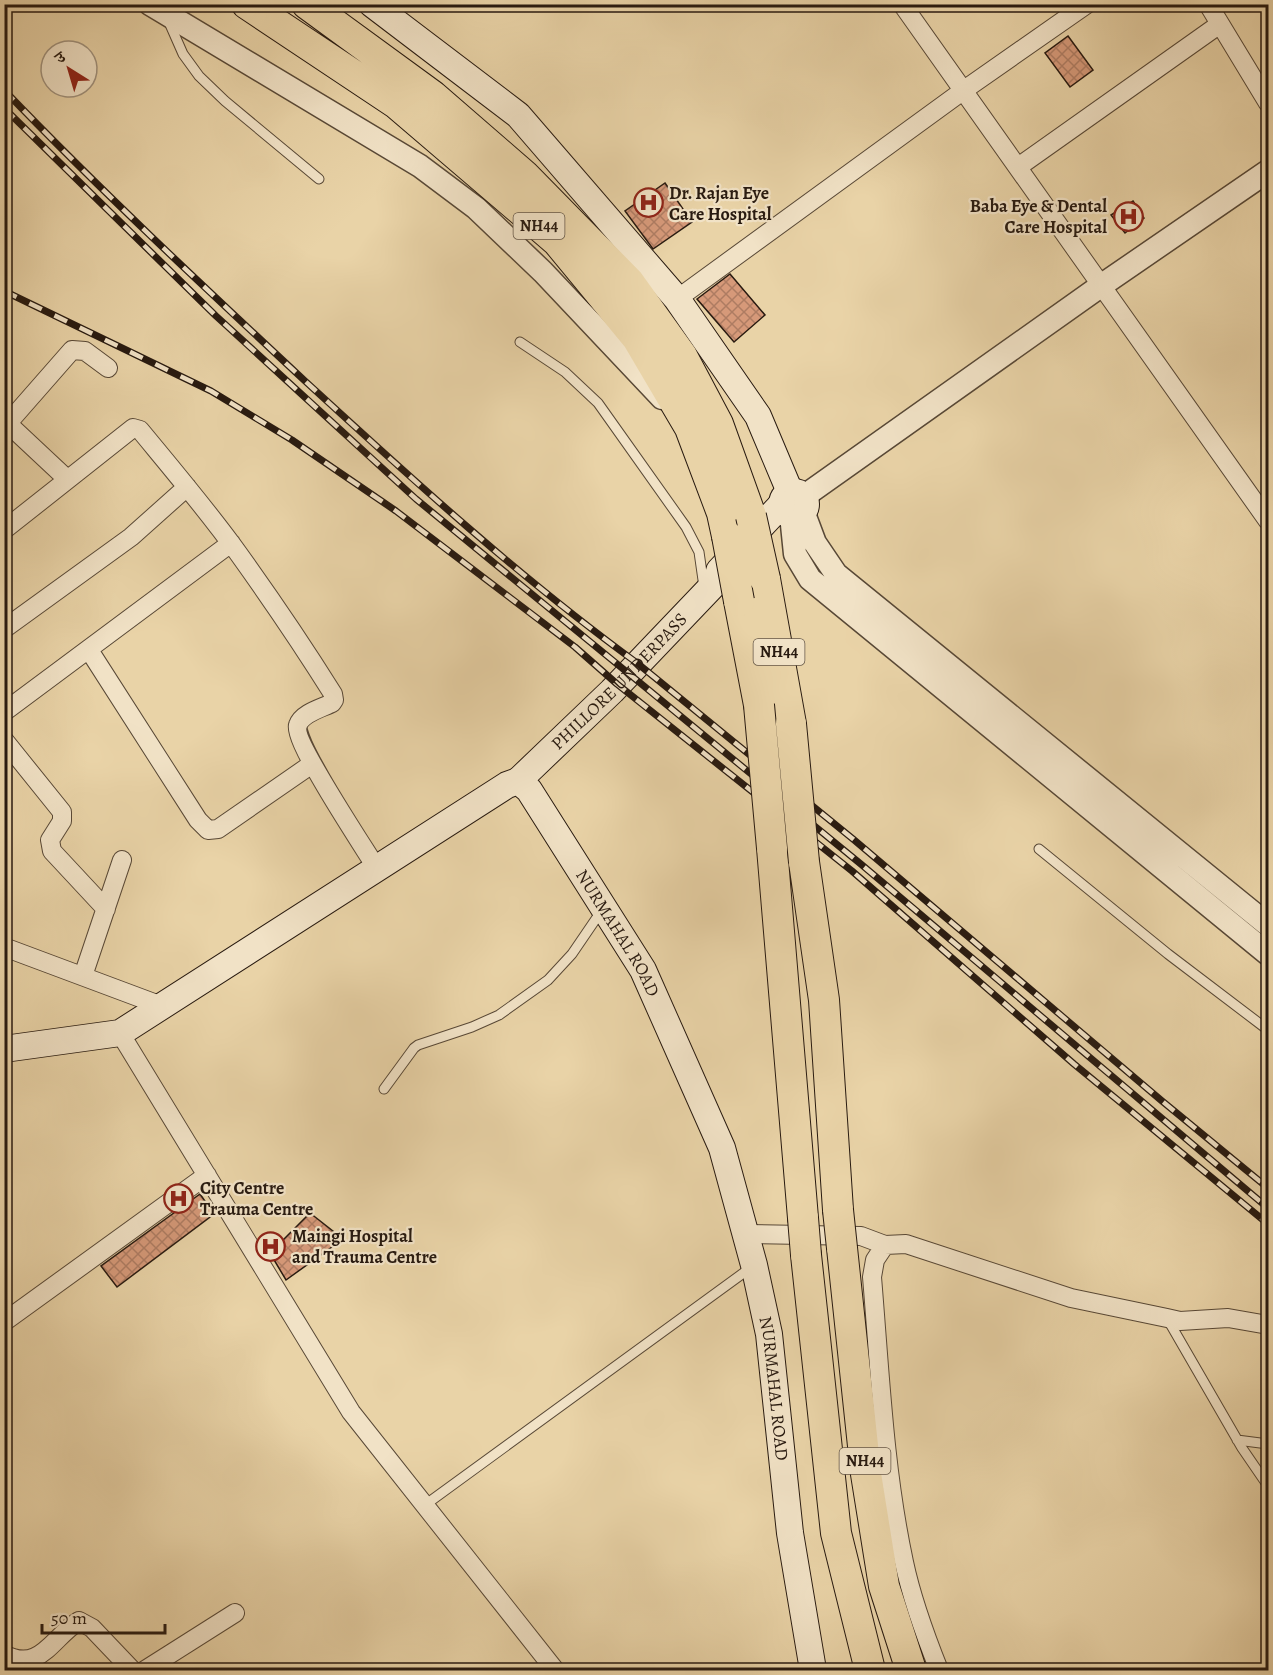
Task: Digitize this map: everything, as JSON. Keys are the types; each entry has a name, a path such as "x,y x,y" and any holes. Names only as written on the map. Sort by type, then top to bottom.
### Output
{"highway":[{"name":"NH44","path":"247,4 397,104 557,241 637,338 690,428 719,504 759,705 806,1255 836,1533 870,1671"},
{"name":"NH44","path":"307,4 433,96 500,153 629,282 682,356 713,414 751,516 765,579 791,724 804,862 824,1000 838,1210 867,1474 884,1586 911,1671"}],"main road":[{"path":"372,4 518,115 677,299 758,416 793,506"},
{"name":"PHILLORE UNDERPASS","path":"518,781 612,691 711,586 728,580 793,506"},
{"path":"4,1049 120,1033 507,785 518,781"},
{"name":"NURMAHAL ROAD","path":"518,781 529,790 643,970 722,1148 754,1265 769,1334 790,1533 813,1671"}],"street":[{"path":"902,4 1269,521"},
{"path":"677,299 964,90 1087,4"},
{"path":"1208,4 1269,103"},
{"path":"157,9 420,166 476,208 543,272 690,428"},
{"path":"1018,167 1220,24"},
{"path":"793,506 1102,285 1269,171"},
{"path":"67,479 6,421 72,350 85,351 108,368"},
{"path":"4,530 135,428 140,430 231,543 289,625 334,697 332,703 305,716 297,728 312,764 377,869"},
{"path":"4,629 131,537 187,486"},
{"path":"793,506 836,574 1269,925"},
{"path":"793,506 795,554 810,579 1269,954"},
{"path":"4,712 231,543"},
{"path":"89,650 198,820 208,830 218,829 312,764"},
{"path":"4,740 62,812 62,821 50,840 52,851 106,909"},
{"path":"83,976 122,860"},
{"path":"4,947 162,1006"},
{"path":"120,1033 351,1412 555,1671"},
{"path":"4,1322 207,1175"},
{"path":"745,1234 861,1236 885,1245 906,1244 1071,1298 1180,1321 1228,1318 1269,1325"},
{"path":"885,1245 875,1260 872,1277 890,1479 904,1563 919,1619 939,1671"},
{"path":"146,1671 235,1613"},
{"path":"4,1654 25,1661 40,1655 71,1626 80,1621 92,1628 132,1671"}],"lane":[{"path":"157,9 183,54 200,76 225,101 319,178"},
{"path":"520,342 565,372 598,403 686,526 699,552 711,586"},
{"path":"1039,849 1168,954 1269,1030"},
{"path":"384,1089 418,1045 472,1028 499,1015 548,981 572,954 604,908"},
{"path":"425,1505 754,1265"},
{"path":"1167,1318 1237,1440 1269,1486"},
{"path":"1237,1440 1269,1444"}],"building":[{"path":"1068,36 1093,70 1070,87 1045,53"},
{"path":"665,183 692,222 653,249 625,211"},
{"name":"Baba Eye & Dental Care Hospital","path":"1133,201 1144,218 1125,233 1111,215"},
{"path":"730,274 765,315 734,342 697,299"},
{"path":"200,1194 214,1214 117,1287 101,1266"},
{"path":"310,1213 343,1239 286,1280 270,1253"}],"railway":[{"path":"4,90 191,274 426,491 508,562 637,663 853,839 1268,1188"},
{"path":"4,108 216,316 416,499 862,865 1268,1208"},
{"path":"4,291 211,391 292,440 396,511 575,647 617,684 852,871 1074,1064 1268,1224"}],"place":[{"name":"Dr. Rajan Eye Care Hospital","path":"648,203"},
{"name":"Baba Eye & Dental Care Hospital","path":"1128,216"},
{"name":"City Centre Trauma Centre","path":"179,1198"},
{"name":"Maingi Hospital and Trauma Centre","path":"271,1246"}]}
